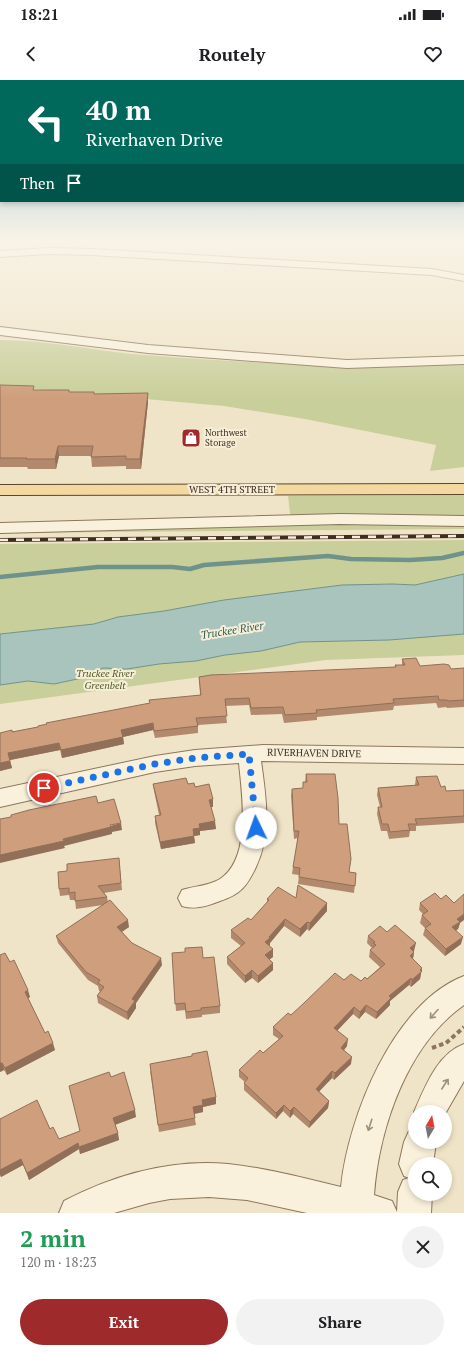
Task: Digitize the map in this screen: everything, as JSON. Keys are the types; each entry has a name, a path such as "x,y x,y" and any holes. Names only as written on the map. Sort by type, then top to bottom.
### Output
{"main road":[{"name":"WEST 4TH STREET","path":"0,490 464,489"}],"street":[{"path":"0,331 148,349 347,364 464,360"},
{"path":"0,528 340,519 464,521"},
{"name":"RIVERHAVEN DRIVE","path":"0,798 155,764 195,758 293,752 464,756"},
{"path":"191,898 213,894 230,885 240,875 247,862 256,828 249,754"},
{"path":"76,1213 94,1202 138,1188 184,1181 227,1181 276,1189 365,1211 360,1167 366,1136 377,1103 393,1070 417,1032 442,1005 464,989"},
{"path":"433,1105 436,1097 457,1065 464,1058"},
{"path":"414,1213 415,1201"}],"path":[{"path":"425,1051 446,1043 464,1027"}],"green space":[{"path":"0,340 18,340 144,355 264,363 424,365 464,363 464,467 430,471 436,445 305,419 224,406 0,386"},
{"path":"464,495 464,529 0,533 0,523 291,522 288,496"},
{"path":"464,540 464,574 415,585 369,585 224,600 164,611 118,617 94,624 0,634 0,544"},
{"name":"Truckee River Greenbelt","path":"464,634 464,655 326,660 0,704 0,685 28,681 54,684 82,678 103,668 127,669 159,664 196,661 225,655 261,651 300,642 389,640"}],"water":[{"name":"Truckee River","path":"464,574 464,634 389,640 300,642 261,651 225,655 196,661 159,664 127,669 103,668 82,678 54,684 28,681 0,685 0,634 94,624 118,617 164,611 224,600 342,585 415,585"}],"building":[{"path":"0,385 34,386 33,390 69,390 69,392 94,392 94,394 148,393 140,459 126,459 126,456 91,457 93,446 58,446 55,459 0,458"},
{"path":"416,658 420,666 444,664 449,665 451,669 464,668 464,700 439,700 438,696 393,699 394,703 316,710 317,713 285,715 283,707 251,708 249,698 225,699 227,716 196,718 198,726 154,731 153,723 121,730 123,737 61,750 59,743 8,753 10,761 0,763 0,733 38,727 47,724 46,723 150,703 149,700 201,695 199,677 211,675 396,667 395,665 405,665 402,659"},
{"path":"306,774 335,774 339,824 347,824 351,859 349,872 356,873 355,886 299,877 300,868 293,867 299,831 294,831 292,789 303,788 303,782 307,782"},
{"path":"437,776 441,787 445,786 446,791 464,790 464,816 415,819 417,824 408,824 410,830 390,832 388,824 382,824 378,807 382,807 378,788 419,785 416,777"},
{"path":"186,778 188,784 194,783 195,787 209,784 213,799 209,800 215,821 199,824 200,828 193,829 194,836 160,842 155,816 161,815 153,784"},
{"path":"96,796 98,803 114,799 121,823 63,839 64,841 0,855 0,819 11,817 11,815 29,810"},
{"path":"119,858 121,883 98,886 107,897 75,901 75,892 69,893 69,888 59,889 58,872 67,871 67,864"},
{"path":"298,885 327,903 310,923 307,922 300,929 285,919 265,942 273,949 265,955 273,963 258,976 252,970 245,976 227,957 245,943 231,930 248,918 251,920 269,900 267,899 278,887 296,898"},
{"path":"435,893 441,899 446,895 454,903 464,894 464,914 457,919 460,922 452,927 463,937 446,949 425,928 431,924 422,915 428,911 420,903"},
{"path":"110,900 128,920 117,927 132,943 161,958 132,999 135,1001 127,1012 97,996 104,987 98,983 100,980 86,972 56,936"},
{"path":"395,925 416,943 410,948 414,952 410,956 422,968 420,970 422,971 389,996 391,998 377,1012 366,1005 360,1012 354,1007 334,1028 348,1039 341,1048 352,1057 335,1073 332,1071 316,1089 329,1101 310,1122 294,1107 290,1111 284,1105 276,1113 244,1083 248,1078 239,1070 260,1050 263,1053 283,1036 273,1027 288,1013 291,1015 335,973 344,980 351,974 361,981 365,977 367,979 385,964 370,950 376,945 373,943 375,942 368,936 380,926 387,932"},
{"path":"202,947 203,958 214,957 220,1006 201,1008 201,1010 186,1012 185,1003 175,1004 172,953 185,952 185,948"},
{"path":"5,953 10,962 14,960 28,990 25,992 45,1033 48,1031 53,1043 5,1068 2,1063 0,1063 0,955"},
{"path":"207,1051 216,1097 202,1100 203,1105 193,1107 195,1118 158,1125 150,1064 192,1056 192,1054"},
{"path":"109,1072 111,1077 124,1072 135,1110 113,1118 118,1133 79,1147 78,1143 27,1173 21,1159 0,1170 0,1119 37,1100 50,1129 53,1127 59,1139 80,1131 69,1086"}],"waterway":[{"path":"0,577 98,567 172,567 190,569 204,565 328,556 351,559 410,560 442,558 464,553"}],"railway":[{"path":"0,540 464,536"}],"place":[{"name":"Northwest Storage","path":"191,438"}],"route":[{"path":"44,788 155,764 195,758 249,754 256,828"}]}
